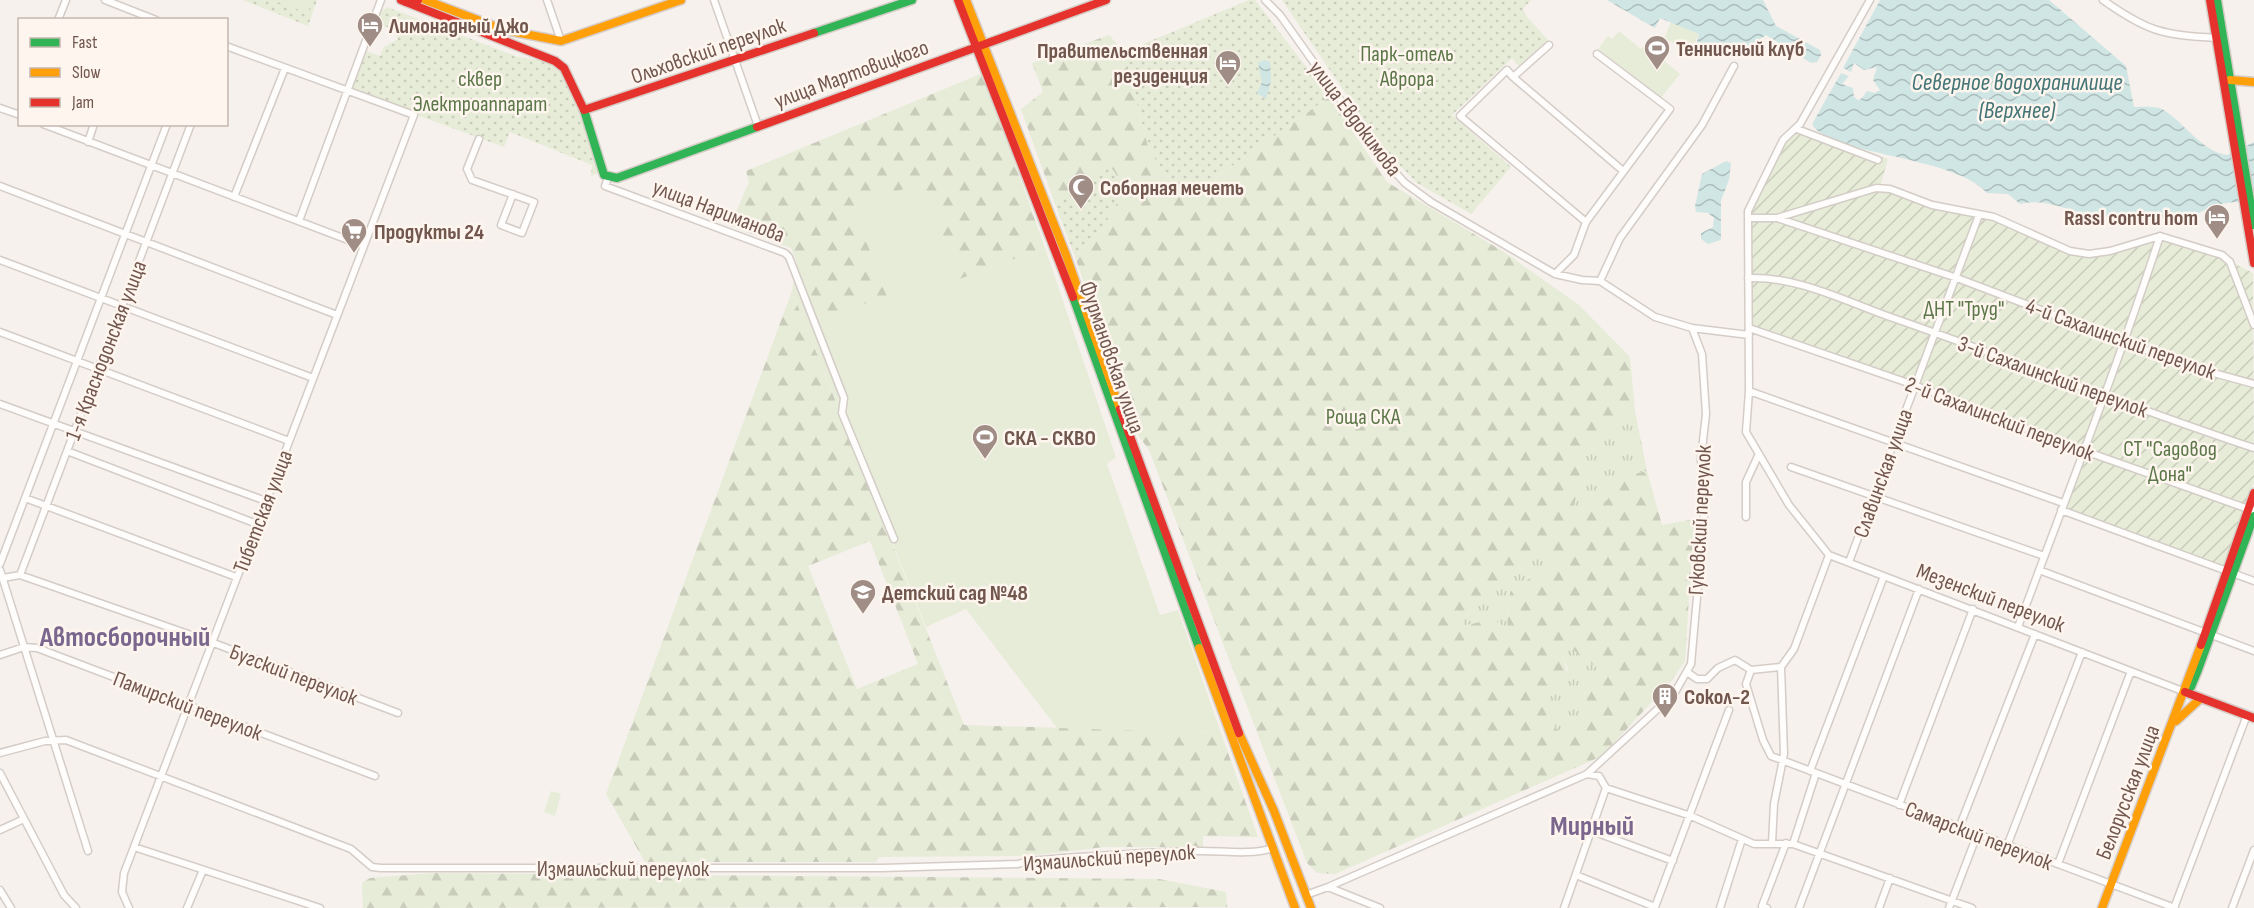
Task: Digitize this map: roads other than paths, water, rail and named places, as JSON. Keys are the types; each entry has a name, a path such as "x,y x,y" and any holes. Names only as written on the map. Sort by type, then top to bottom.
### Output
{"main road":[{"path":"404,1 418,0"},
{"path":"425,0 444,4 521,35 561,41 681,0"},
{"name":"Ольховский переулок","path":"584,110 912,0"},
{"name":"Фурмановская улица","path":"958,0 1066,255 1232,727"},
{"name":"Фурмановская улица","path":"966,0 978,45"},
{"name":"улица Мартовицкого","path":"608,178 617,178 1106,0"},
{"path":"2211,0 2254,225"},
{"path":"2217,0 2254,262"},
{"name":"улица Нариманова","path":"404,1 542,54 564,68 584,110 604,174 608,178"},
{"path":"2230,80 2254,82"},
{"name":"Белорусская улица","path":"2102,908 2253,512 2254,493"},
{"name":"Мезенский переулок","path":"2185,690 2200,698 2251,716"},
{"path":"2170,729 2200,698"},
{"path":"1232,727 1286,842 1311,908"},
{"path":"1232,727 1295,908"},
{"path":"1273,848 1286,842"}],"street":[{"path":"59,18 66,0"},
{"path":"105,0 151,18"},
{"path":"299,221 381,0"},
{"path":"547,0 561,41"},
{"path":"714,0 758,126"},
{"name":"улица Евдокимова","path":"1265,0 1280,15 1382,157 1405,183 1431,202 1555,274 1600,281 1655,317 1692,328 1749,331"},
{"path":"1829,555 1789,505 1758,456 1746,432 1749,391 1748,211 1783,140 1797,129 1870,0"},
{"path":"2103,0 2142,27 2157,32 2217,38"},
{"path":"136,18 137,12"},
{"path":"1513,77 1549,45"},
{"path":"228,47 347,91"},
{"path":"1555,274 1574,255 1586,222 1622,170 1670,109 1597,54"},
{"path":"1600,281 1620,238 1702,125 1734,66"},
{"path":"234,197 285,68"},
{"path":"1586,222 1460,116 1507,70 1622,170"},
{"name":"Тибетская улица","path":"129,908 122,892 122,883 134,847 414,115 347,91"},
{"path":"0,108 18,114"},
{"path":"48,126 364,246"},
{"path":"88,142 93,126"},
{"path":"0,564 166,126"},
{"name":"1-я Краснодонская улица","path":"20,575 190,126"},
{"path":"1797,129 1878,160"},
{"path":"478,139 467,169 472,180 534,202 522,232 501,225 513,195"},
{"name":"улица Нариманова","path":"608,178 605,186 776,249 789,257 844,398 842,413 894,539"},
{"path":"0,186 338,315"},
{"path":"1777,218 1876,188 1890,189 1932,205 2004,221 2060,248 2089,254 2133,246 2160,237 2222,255 2230,262 2254,325"},
{"name":"Славинская улица","path":"1849,562 1979,215"},
{"name":"4-й Сахалинский переулок","path":"1749,218 1777,218 1957,278 2188,366 2254,384"},
{"path":"2018,627 2082,450 2126,342 2160,237"},
{"path":"0,260 313,378"},
{"name":"3-й Сахалинский переулок","path":"1748,278 1783,279 2254,448"},
{"name":"Гуковский переулок","path":"1687,672 1691,664 1704,519 1701,458 1706,414 1702,354 1692,328"},
{"name":"2-й Сахалинский переулок","path":"1749,331 1914,385 2082,450 2253,512"},
{"path":"0,332 289,441"},
{"path":"1749,391 1893,441 2254,581"},
{"path":"0,404 75,429 266,501"},
{"path":"67,451 257,524"},
{"path":"1746,517 1746,482 1758,456"},
{"path":"1791,466 2044,556"},
{"path":"25,498 236,577"},
{"name":"Славинская улица","path":"1781,667 1794,650 1829,555"},
{"name":"Мезенский переулок","path":"1829,555 2185,690"},
{"path":"0,570 88,851"},
{"path":"2039,570 2254,651"},
{"path":"3,578 20,575"},
{"name":"Бугский переулок","path":"20,575 211,642 398,713"},
{"path":"1765,907 1884,576"},
{"path":"1799,908 1919,589"},
{"path":"1899,805 1973,609"},
{"path":"1959,828 2035,634"},
{"path":"0,655 24,647"},
{"name":"Памирский переулок","path":"24,647 37,648 375,776"},
{"path":"2007,846 2082,652"},
{"path":"1306,895 1587,774 1674,694 1687,672 1697,679 1707,679 1718,668 1735,660 1751,669 1781,667 1783,763 1774,804 1772,843"},
{"path":"1751,669 1746,684 1763,740 1771,756 1783,763"},
{"path":"2058,864 2131,671"},
{"path":"1576,875 1655,907 1729,710"},
{"path":"2175,908 2251,716"},
{"name":"Измаильский переулок","path":"0,753 54,740 66,740 160,778 351,849 372,867 381,868 882,868 1018,864 1028,861 1104,854 1207,850 1255,853 1273,848"},
{"name":"Самарский переулок","path":"1783,763 1846,784 2175,908"},
{"path":"0,773 64,895 76,908"},
{"path":"1587,774 1599,776 1606,788 1691,816 1754,844 1789,844 1820,852 1972,908"},
{"path":"1564,908 1606,788"},
{"path":"0,830 24,819"},
{"path":"1592,831 1673,861"},
{"path":"1949,908 1977,835"},
{"path":"1720,908 1742,839"},
{"path":"134,847 320,908"},
{"path":"2232,908 2254,850"},
{"path":"187,908 203,870"},
{"path":"1879,908 1890,878"},
{"path":"1328,887 1380,908"},
{"path":"0,890 11,908"}],"water":[{"path":"1607,0 1763,0 1776,26 1820,50 1821,55 1817,62 1811,63 1766,35 1740,53 1701,47 1696,45 1699,34 1660,18 1655,28"},
{"name":"Северное водохранилище (Верхнее)","path":"1880,0 2049,0 2126,66 2134,107 2162,109 2209,148 2227,155 2254,142 2254,203 2235,202 2217,205 2181,223 2146,214 2095,216 2039,202 2020,204 2008,194 1987,193 1970,180 1948,171 1866,150 1823,135 1812,124 1841,73 1849,76 1842,84 1853,88 1854,97 1858,100 1867,91 1875,93 1880,90 1873,80 1877,67 1864,70 1854,63 1851,72 1843,68"},
{"path":"1265,60 1270,62 1271,81 1266,99 1257,93 1262,82 1258,63"},
{"path":"1726,161 1731,163 1729,180 1721,200 1721,240 1708,244 1701,239 1701,233 1713,227 1714,218 1708,213 1696,212 1695,206 1702,174"}],"place":[{"name":"Лимонадный Джо","path":"370,48"},
{"name":"Теннисный клуб","path":"1657,71"},
{"name":"Правительственная резиденция","path":"1228,86"},
{"name":"Соборная мечеть","path":"1081,210"},
{"name":"Rassl contru hom","path":"2217,240"},
{"name":"Продукты 24","path":"354,254"},
{"name":"СКА - СКВО","path":"985,460"},
{"name":"Детский сад №48","path":"863,615"},
{"name":"Сокол-2","path":"1665,719"}],"district":[{"name":"Автосборочный","path":"125,636"},
{"name":"Мирный","path":"1592,825"}],"park label":[{"name":"Парк-отель Аврора","path":"1407,66"},
{"name":"cквер Электроаппарат","path":"480,90"},
{"name":"ДНТ \"Труд\"","path":"1964,308"},
{"name":"Роща СКА","path":"1363,416"},
{"name":"СТ \"Садовод Дона\"","path":"2170,461"}]}
